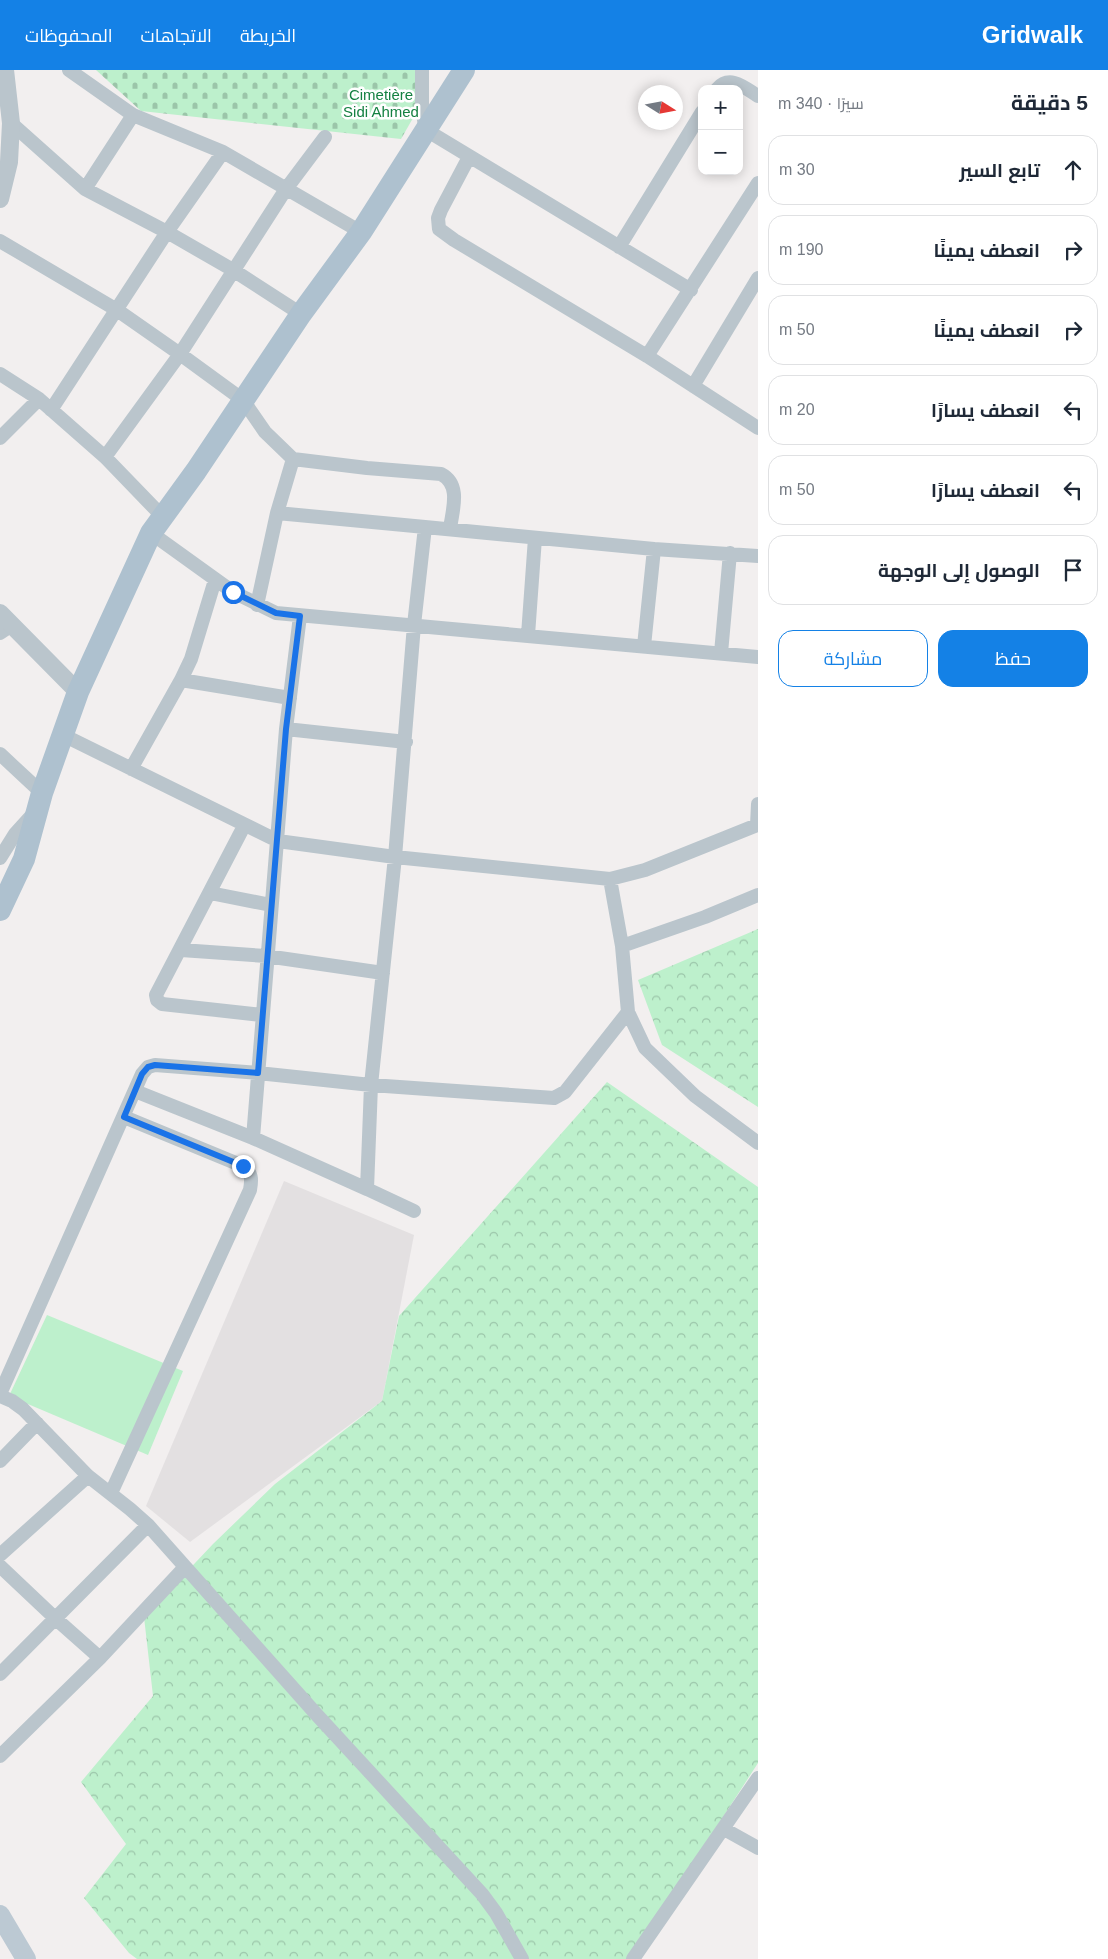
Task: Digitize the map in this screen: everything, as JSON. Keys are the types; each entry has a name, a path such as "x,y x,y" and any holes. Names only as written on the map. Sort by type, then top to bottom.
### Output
{"main road":[{"path":"0,910 24,859 40,801 78,692 157,525 196,471 301,314 361,232 464,70"},
{"path":"0,1915 26,1959"}],"street":[{"path":"0,199 9,162 11,122 5,70"},
{"path":"69,70 133,115 223,152 361,232"},
{"path":"422,70 422,110 426,130 691,290"},
{"path":"720,85 723,82 729,81 739,85"},
{"path":"743,87 758,96"},
{"path":"85,189 133,115"},
{"path":"619,247 698,119"},
{"path":"11,122 85,189 167,232 233,270 301,314"},
{"path":"105,457 180,354 286,189 325,137"},
{"path":"51,410 167,232 223,152"},
{"path":"469,157 441,210 438,218 440,229 454,240 756,423"},
{"path":"648,356 756,190"},
{"path":"0,241 117,310 243,400 265,432 293,459 441,474 448,478 454,490 450,530"},
{"path":"693,386 758,278"},
{"path":"0,374 39,399 105,457 157,525 215,580 257,605 276,613 758,657"},
{"path":"0,438 39,399"},
{"path":"257,605 277,513 293,459"},
{"path":"277,513 654,549 758,556"},
{"path":"367,1189 371,1085 406,742 414,625 424,527"},
{"path":"528,635 535,538"},
{"path":"644,646 654,549"},
{"path":"721,653 730,553"},
{"path":"131,769 182,680 198,637 215,580"},
{"path":"253,1138 266,956 278,841 286,729 300,616"},
{"path":"4,624 78,692"},
{"path":"182,680 290,698"},
{"path":"286,729 406,742"},
{"path":"63,735 244,826 278,841 395,856 610,879 645,870 757,825 758,804"},
{"path":"0,754 40,801 15,834 0,858"},
{"path":"244,826 156,995 157,1000 162,1004 262,1015"},
{"path":"610,879 622,946 628,1012 646,1048 696,1096 758,1143"},
{"path":"210,893 271,905"},
{"path":"622,946 705,917 758,895"},
{"path":"180,950 266,956 383,972"},
{"path":"522,1959 496,1913 482,1894 311,1708 148,1525 88,1476 23,1409 0,1395 142,1074 148,1067 155,1065 258,1073 371,1085 554,1098 565,1092 628,1012"},
{"path":"135,1091 253,1138 414,1211"},
{"path":"111,1493 250,1190 252,1181 250,1172 243,1166 124,1117"},
{"path":"0,1461 37,1424"},
{"path":"0,1556 88,1476"},
{"path":"0,1674 148,1525"},
{"path":"0,1566 100,1658"},
{"path":"0,1756 100,1658 185,1567"},
{"path":"634,1959 758,1778"},
{"path":"724,1829 758,1848"}],"shaded area":[{"path":"284,1181 414,1235 382,1401 190,1542 146,1506"}],"green space":[{"name":"Cimetière Sidi Ahmed","path":"96,70 420,70 417,111 401,139 141,111"},
{"path":"758,929 758,1107 662,1045 638,980"},
{"path":"607,1082 758,1187 758,1763 631,1959 137,1959 129,1953 84,1898 126,1844 81,1782 153,1696 144,1617 213,1544 275,1484 382,1401 399,1316"},
{"path":"47,1315 183,1371 148,1455 9,1396"}],"route":[{"path":"233,592 276,613 300,616 286,729 278,841 266,956 258,1073 155,1065 148,1067 142,1074 124,1117 243,1166"}]}
